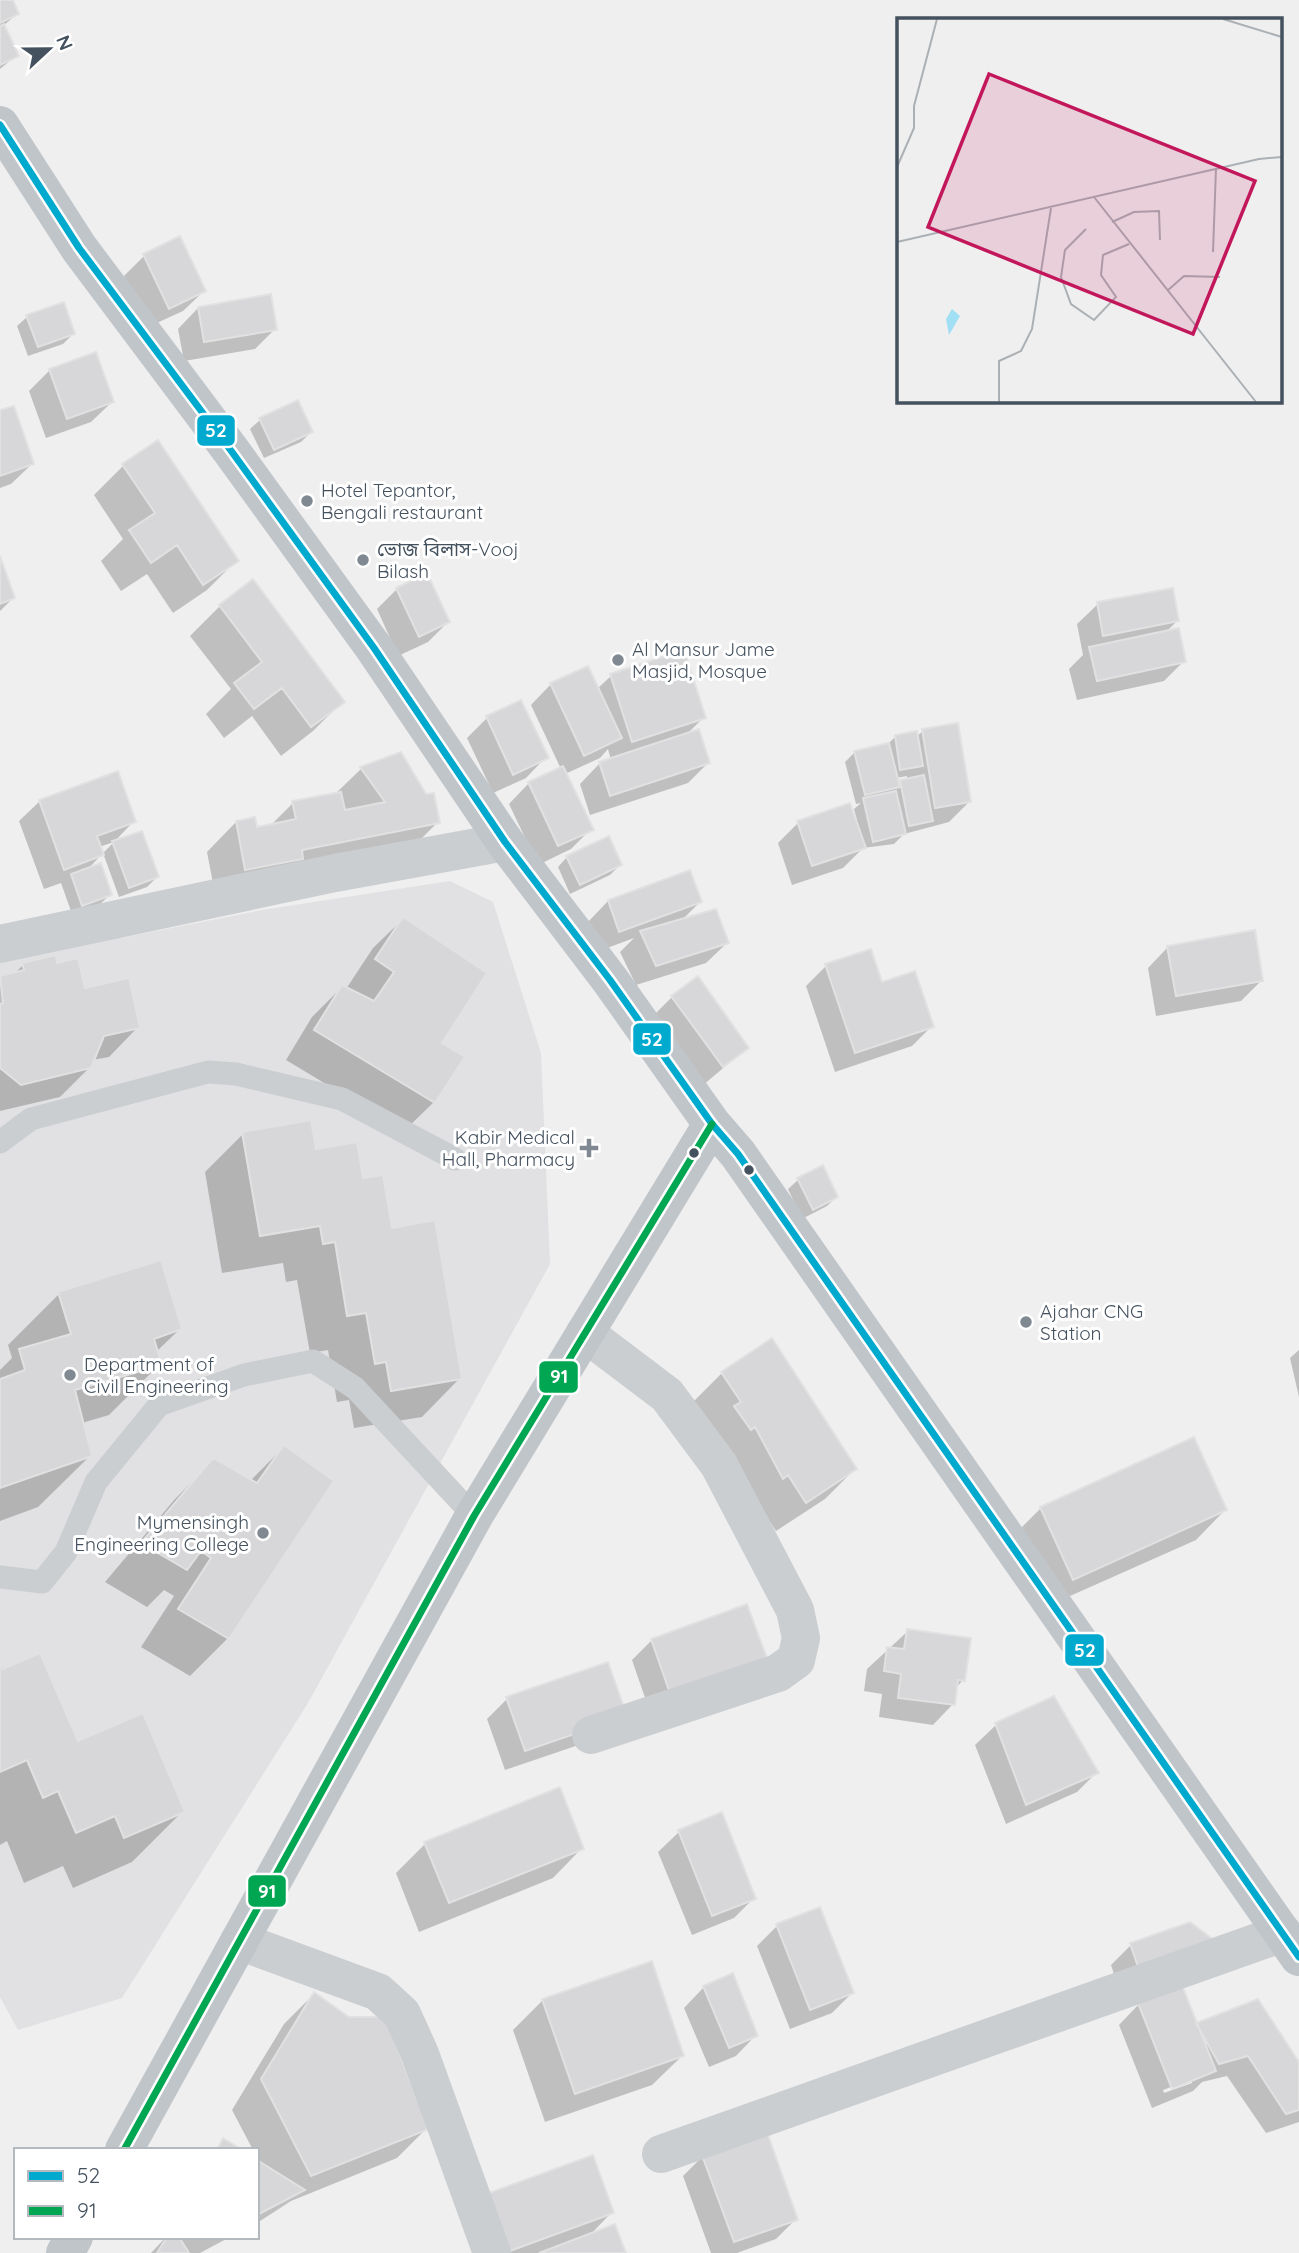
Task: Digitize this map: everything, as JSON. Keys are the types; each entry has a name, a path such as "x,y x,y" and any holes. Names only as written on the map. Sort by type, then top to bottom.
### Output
{"highway":[{"path":"0,125 79,248 366,637 505,842 610,980 712,1124 746,1166 1291,1945"},
{"path":"125,2148 474,1516 712,1124"}],"street":[{"path":"0,944 335,873 505,842"},
{"path":"584,1333 667,1395 719,1465 795,1610 801,1638 796,1660 778,1673 592,1735"},
{"path":"239,1941 378,1993 402,2014 420,2054 492,2253"},
{"path":"662,2154 1291,1945"}],"lane":[{"path":"0,1142 31,1119 208,1072 236,1074 342,1098 455,1159"},
{"path":"0,1577 43,1582 66,1552 96,1482 159,1405 244,1375 313,1361 355,1388 474,1516"}],"shaded area":[{"path":"450,881 493,902 541,1053 550,1264 308,1703 122,1998 18,2030 0,1997 0,1772 27,1760 43,1798 58,1791 76,1833 115,1816 125,1838 185,1811 143,1713 78,1741 40,1654 3,1669 0,1662 0,1488 91,1456 75,1390 162,1364 154,1339 182,1329 161,1260 58,1292 71,1334 19,1349 25,1370 0,1379 0,1068 21,1085 91,1068 104,1036 140,1027 129,978 85,988 78,958 57,963 55,955 23,963 24,970 0,976 0,963 56,939 121,938 262,910","holes":["403,917 487,972 442,1043 314,1030 342,985 374,1001 394,972 375,959","311,1120 316,1149 357,1142 363,1178 383,1175 392,1228 435,1220 386,1362 375,1364 366,1313 347,1316 335,1242 323,1244 320,1226 260,1236 242,1132","284,1445 334,1481 229,1639 178,1609 211,1558 201,1551 187,1570 142,1543 213,1459 257,1483"]}],"building":[{"path":"0,0 13,0 19,14 0,23"},
{"path":"4,24 19,56 0,65 0,26"},
{"path":"180,236 206,291 169,309 143,254"},
{"path":"271,294 277,330 204,342 198,307"},
{"path":"64,302 75,334 38,347 26,315"},
{"path":"96,352 114,402 67,419 49,369"},
{"path":"298,400 313,432 274,450 259,418"},
{"path":"14,406 34,464 0,476 0,410"},
{"path":"158,440 239,561 203,585 177,545 151,563 129,530 155,513 122,464"},
{"path":"0,556 15,598 0,604"},
{"path":"427,573 450,622 419,637 396,588"},
{"path":"253,579 345,702 311,727 282,688 254,709 234,683 262,662 219,605"},
{"path":"1173,588 1179,621 1103,636 1097,602"},
{"path":"1179,628 1186,662 1097,681 1089,647"},
{"path":"684,650 706,718 632,742 610,674"},
{"path":"588,666 622,738 584,756 550,683"},
{"path":"521,700 549,758 513,775 486,716"},
{"path":"958,723 971,802 935,808 922,729"},
{"path":"699,729 710,763 610,796 599,762"},
{"path":"917,731 923,766 900,770 895,735"},
{"path":"889,743 900,787 865,795 854,751"},
{"path":"401,752 426,794 434,793 440,823 302,850 303,859 245,870 236,821 255,817 257,827 296,819 292,801 341,792 345,810 385,802 360,767"},
{"path":"563,766 594,830 558,846 528,782"},
{"path":"118,771 136,822 97,836 104,855 64,870 39,800"},
{"path":"924,775 933,821 909,826 900,780"},
{"path":"896,791 906,834 873,842 863,798"},
{"path":"850,803 866,848 812,866 797,821"},
{"path":"142,831 159,877 129,888 112,841"},
{"path":"609,836 622,865 580,885 566,856"},
{"path":"101,863 112,895 82,906 71,874"},
{"path":"690,870 702,902 619,932 608,900"},
{"path":"716,909 729,943 656,966 640,931"},
{"path":"403,917 487,973 442,1043 465,1057 435,1103 314,1030 342,985 374,1001 394,972 375,959"},
{"path":"1255,930 1263,981 1176,996 1167,946"},
{"path":"871,949 882,982 915,971 934,1027 855,1053 825,964"},
{"path":"56,955 57,963 78,958 85,988 129,978 140,1028 104,1036 91,1068 21,1085 0,1068 0,1004 3,1003 0,976 24,970 22,963"},
{"path":"698,976 749,1048 723,1067 671,996"},
{"path":"311,1120 316,1149 357,1142 363,1178 383,1175 392,1228 435,1220 462,1379 391,1391 386,1362 375,1364 366,1313 347,1316 335,1242 323,1244 320,1226 260,1236 242,1132"},
{"path":"823,1165 838,1197 813,1210 797,1178"},
{"name":"Department of Civil Engineering","path":"161,1260 182,1329 154,1339 162,1365 75,1390 92,1456 0,1488 0,1379 25,1370 19,1349 71,1334 58,1292"},
{"path":"772,1338 857,1469 806,1503 788,1475 783,1479 755,1427 751,1430 734,1406 741,1402 721,1372"},
{"path":"1194,1437 1227,1510 1073,1580 1040,1507"},
{"path":"284,1445 334,1481 229,1639 178,1609 211,1558 201,1551 187,1570 141,1543 213,1458 257,1483"},
{"path":"747,1604 768,1661 671,1696 651,1639"},
{"path":"907,1629 971,1638 965,1681 958,1680 955,1705 898,1698 901,1674 884,1671 887,1647 904,1649"},
{"path":"40,1653 78,1741 143,1713 185,1812 124,1838 115,1816 76,1833 58,1791 43,1798 27,1760 0,1772 0,1662 3,1669"},
{"path":"608,1662 627,1716 525,1751 506,1697"},
{"path":"1054,1696 1099,1773 1026,1805 995,1723"},
{"path":"560,1787 584,1849 449,1903 424,1842"},
{"path":"722,1812 756,1899 712,1916 678,1830"},
{"path":"820,1907 854,1993 810,2010 776,1924"},
{"path":"1190,1922 1223,1947 1141,1976 1130,1943"},
{"path":"652,1961 684,2056 575,2094 542,1999"},
{"path":"733,1973 758,2036 729,2048 703,1986"},
{"path":"1182,1985 1216,2071 1172,2089 1138,2003"},
{"path":"314,1992 349,2017 385,2017 429,2129 311,2176 261,2079"},
{"path":"1258,1999 1299,2062 1299,2110 1286,2114 1248,2056 1219,2064 1196,2023"},
{"path":"767,2132 798,2220 734,2242 702,2155"},
{"path":"223,2138 239,2148 218,2148"},
{"path":"593,2155 614,2213 507,2252 486,2194"},
{"path":"259,2161 305,2190 259,2214"},
{"path":"615,2224 626,2253 539,2253"},
{"path":"166,2239 180,2239 189,2253 157,2253"}],"transit line":[{"name":"52","path":"0,125 79,248 374,648 505,842 610,980 712,1124 738,1154 1299,1957"},
{"name":"91","path":"125,2148 474,1516 712,1124"}],"place":[{"name":"Hotel Tepantor, Bengali restaurant","path":"307,501"},
{"name":"ভোজ বিলাস-Vooj Bilash","path":"363,560"},
{"name":"Al Mansur Jame Masjid, Mosque","path":"618,660"},
{"name":"Kabir Medical Hall, Pharmacy","path":"589,1148"},
{"name":"Ajahar CNG Station","path":"1026,1322"},
{"name":"Department of Civil Engineering","path":"70,1375"},
{"name":"Mymensingh Engineering College","path":"263,1533"}]}
